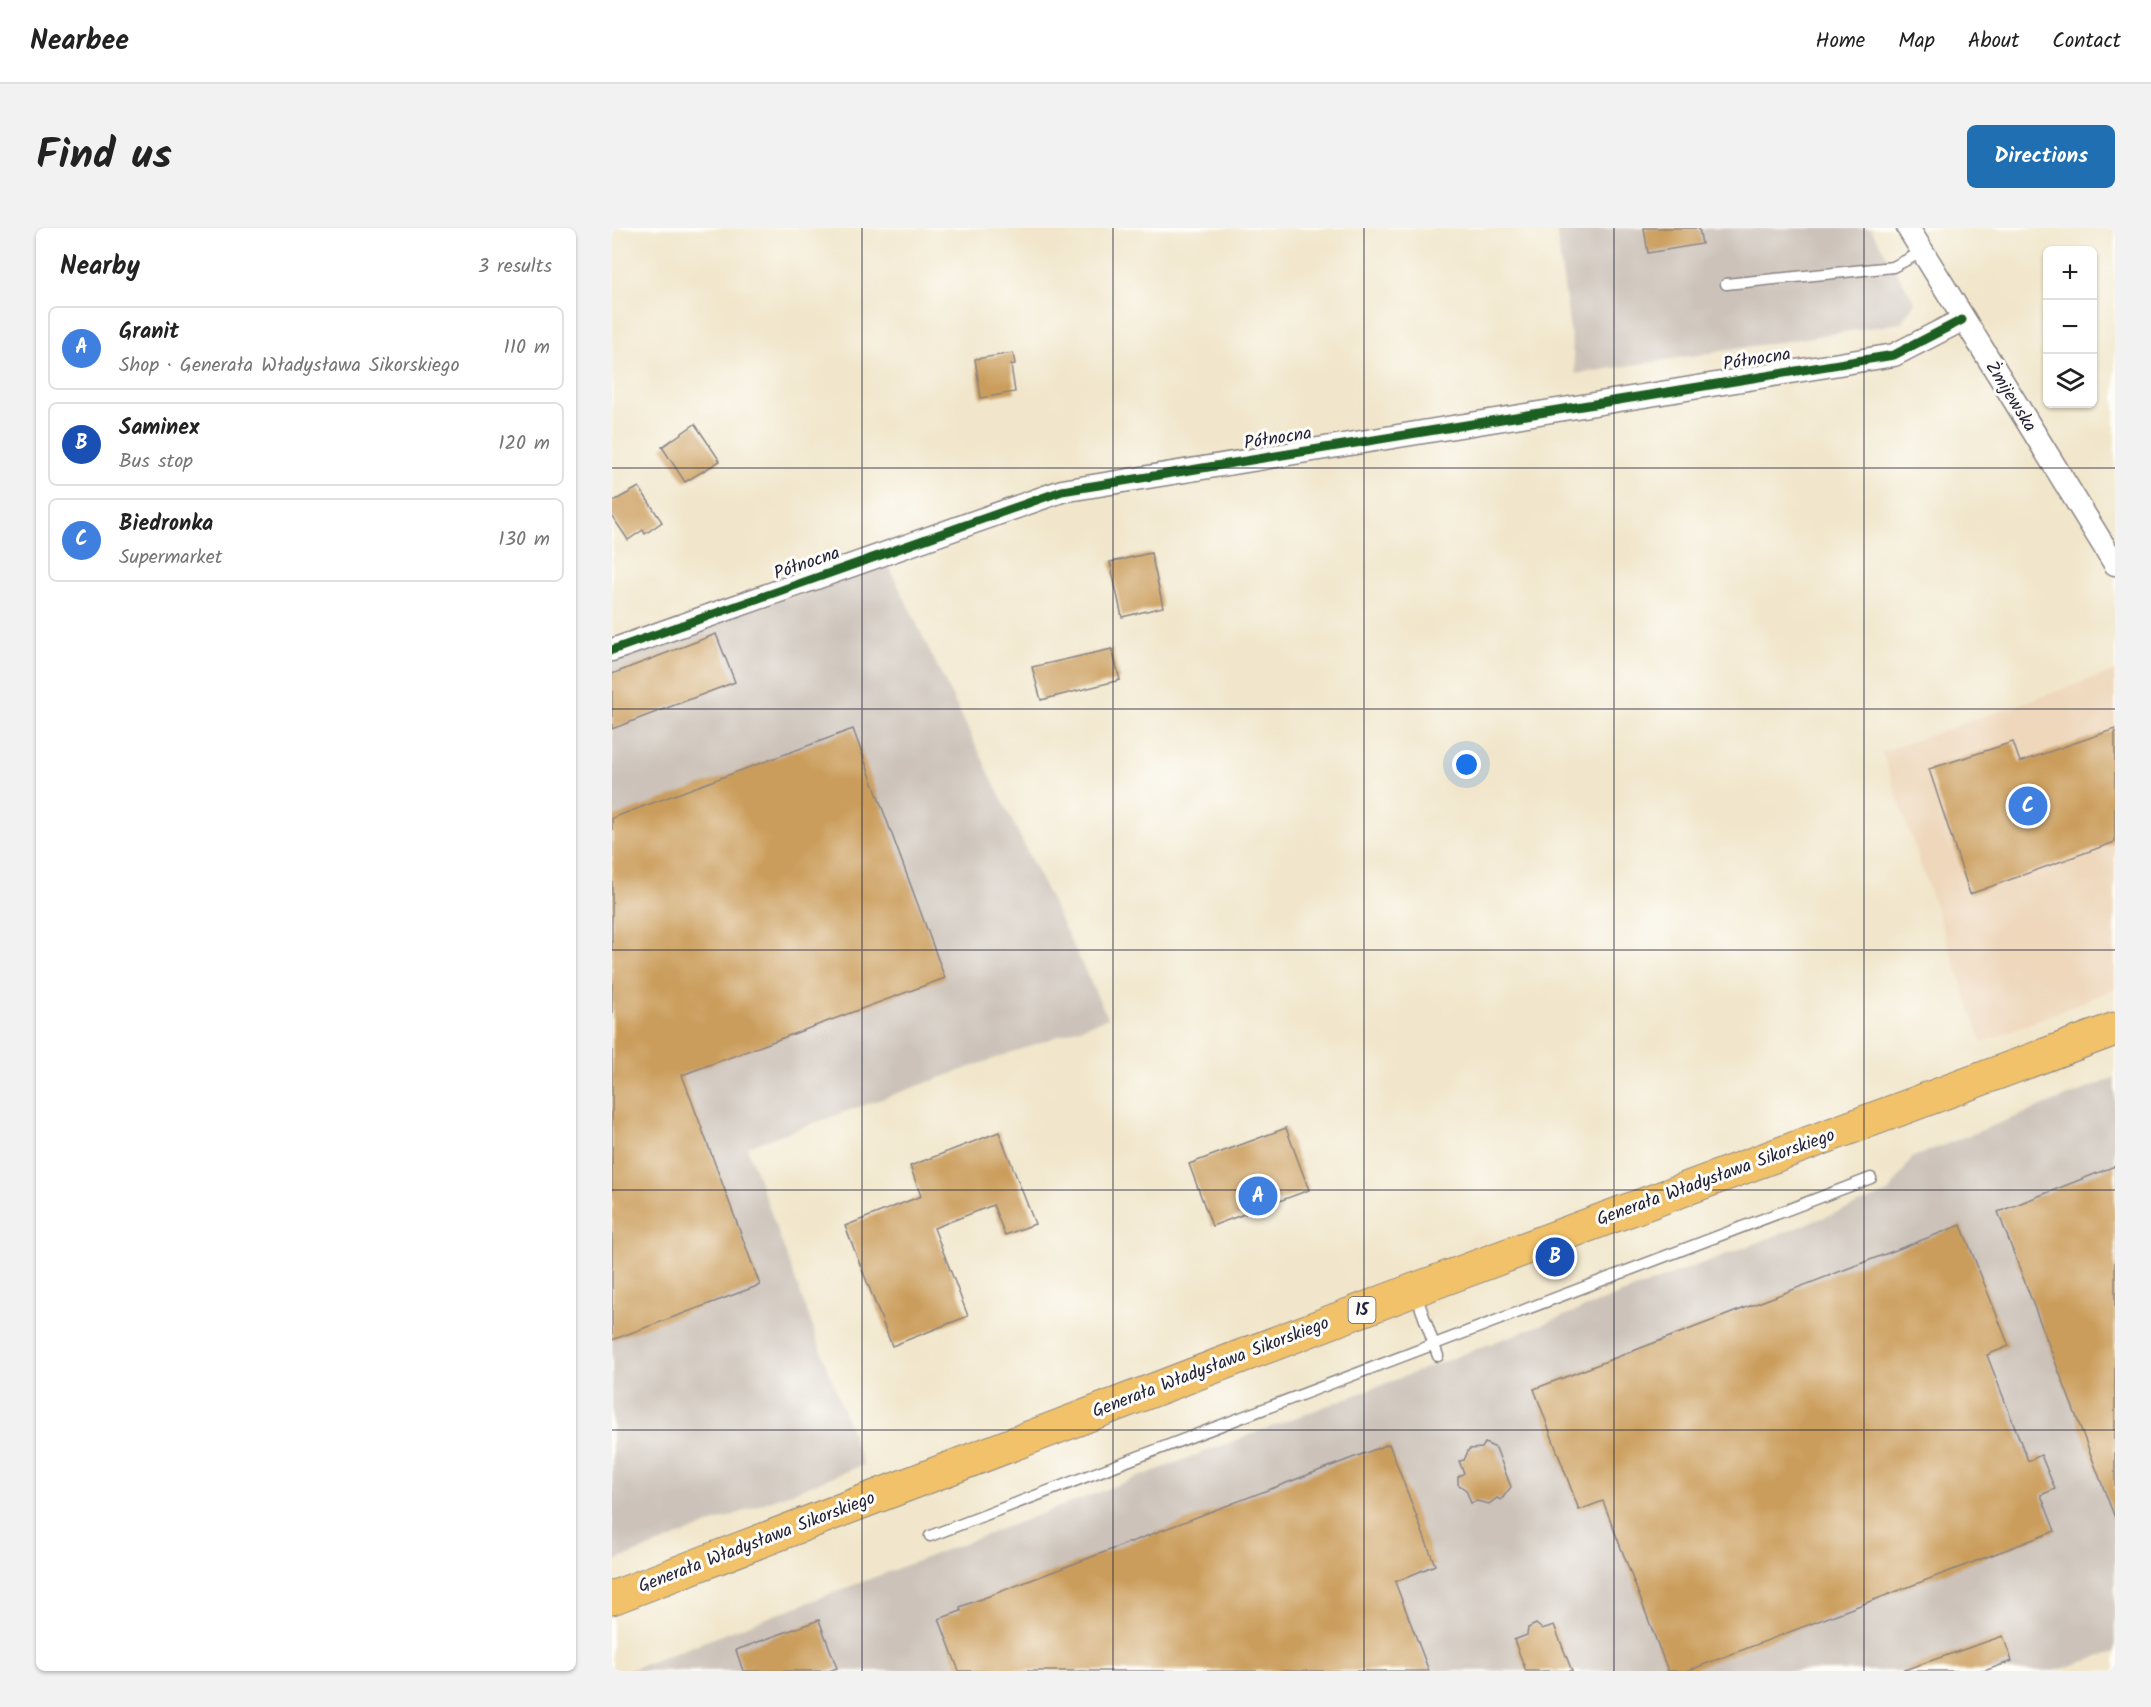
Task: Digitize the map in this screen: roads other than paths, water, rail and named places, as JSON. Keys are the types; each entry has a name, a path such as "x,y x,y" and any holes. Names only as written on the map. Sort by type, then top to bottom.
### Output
{"main road":[{"name":"Generała Władysława Sikorskiego","path":"612,1598 1414,1290 2115,1029"}],"street":[{"name":"Żmijewska","path":"1908,228 1962,320 2115,564"},
{"name":"Północna","path":"612,650 1062,491 1894,355 1962,320"}],"lane":[{"path":"1726,284 1893,267 1922,252"},
{"path":"930,1536 1871,1178"},
{"path":"1414,1290 1438,1356"}],"place":[{"name":"Biedronka","path":"2028,806"},
{"name":"Granit","path":"1258,1196"},
{"name":"Saminex","path":"1555,1257"}]}
